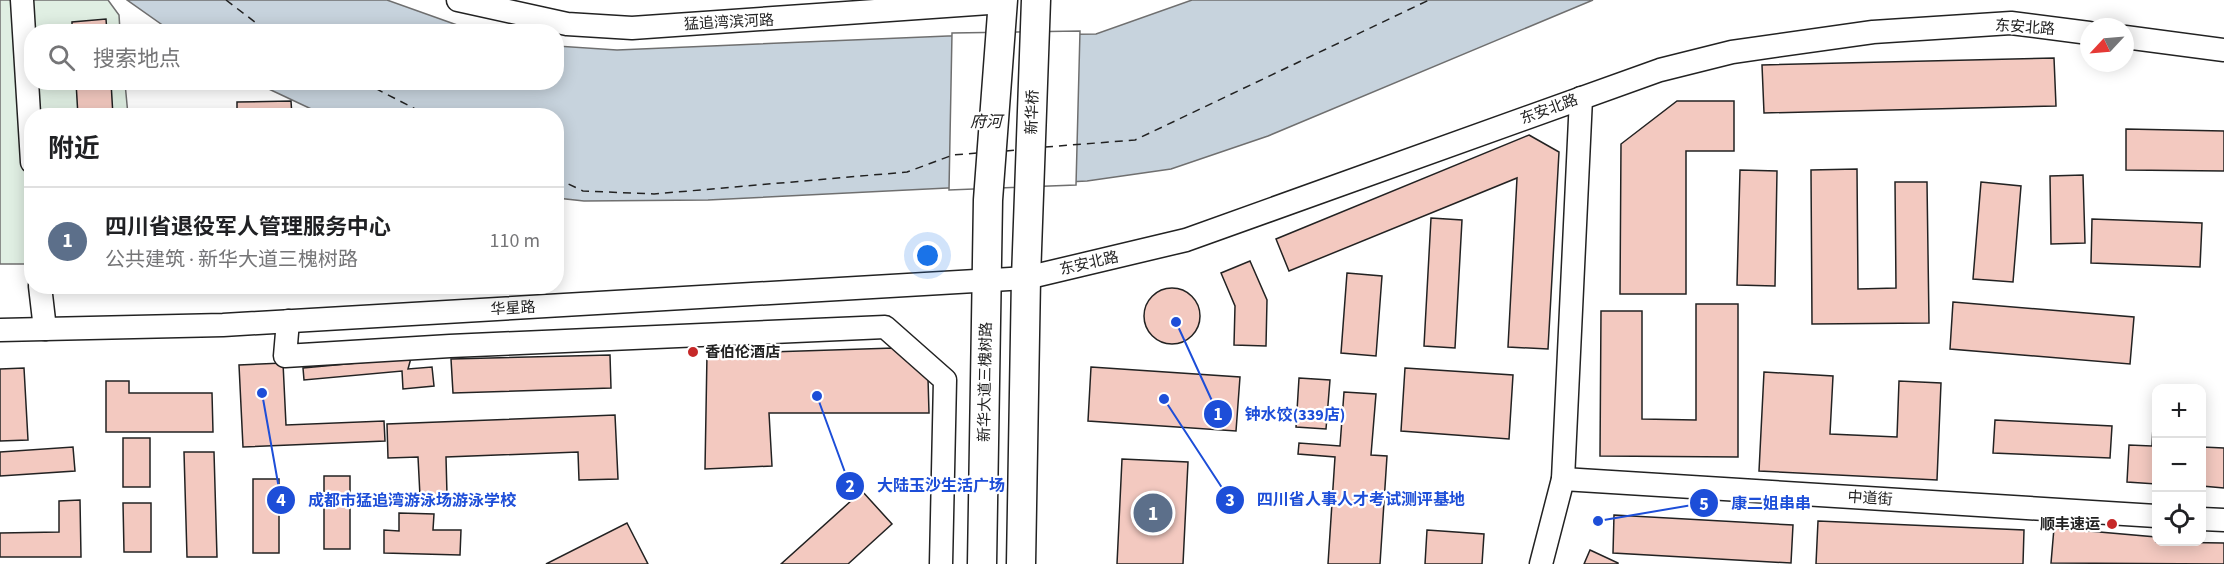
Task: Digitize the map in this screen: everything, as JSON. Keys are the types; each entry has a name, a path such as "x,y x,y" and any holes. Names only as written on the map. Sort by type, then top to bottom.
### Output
{"main road":[{"name":"新华桥","path":"1026,278 1038,6"},
{"name":"新华大道三槐树路","path":"982,564 988,200 1002,10"},
{"path":"1021,564 1026,278"}],"street":[{"path":"22,0 24,32"},
{"name":"猛追湾滨河路","path":"458,0 567,24 632,28 1002,10"},
{"name":"东安北路","path":"1026,278 1186,240 1660,70 1732,52 1873,32 2011,23 2080,32"},
{"path":"2134,38 2224,50"},
{"path":"28,90 29,108"},
{"path":"1541,564 1563,479 1581,98"},
{"name":"华星路","path":"0,330 288,321 1026,278"},
{"path":"41,294 45,329"},
{"path":"288,321 285,356 450,346 885,327 945,380 941,564"},
{"name":"中道街","path":"1563,479 2152,516"},
{"path":"2206,519 2224,520"}],"green space":[{"path":"0,0 108,0 119,15 120,24 24,24 24,90 126,90 127,108 24,108 24,264 0,264"}],"water":[{"path":"127,0 387,0 454,24 161,24"},
{"name":"府河","path":"1192,0 1593,0 1268,136 1171,169 1087,181 708,200 584,201 564,199 564,108 309,108 271,90 564,90 564,46 617,50 948,36 1096,34"}],"pier":[{"path":"1080,31 1076,185 949,190 952,33"}],"building":[{"path":"106,19 106,24 72,24 72,22"},
{"path":"2054,58 2056,106 1764,113 1762,65"},
{"path":"76,90 111,90 113,108 78,108"},
{"path":"291,101 291,108 237,108 237,102"},
{"path":"1677,101 1734,101 1734,151 1686,151 1686,294 1620,294 1621,144"},
{"path":"2126,129 2224,131 2224,171 2126,170"},
{"path":"1529,135 1559,152 1548,349 1508,347 1517,178 1289,271 1276,239"},
{"path":"1857,169 1858,289 1896,288 1895,182 1927,182 1929,323 1812,324 1811,170"},
{"path":"1740,170 1777,171 1775,286 1737,285"},
{"path":"2083,175 2085,243 2051,244 2050,176"},
{"path":"1981,182 2021,186 2013,282 1973,279"},
{"path":"1431,218 1462,220 1455,348 1424,346"},
{"path":"2092,219 2202,223 2200,267 2091,263"},
{"path":"1250,261 1267,300 1266,346 1234,345 1235,306 1221,273"},
{"path":"1347,273 1382,276 1376,356 1341,353"},
{"path":"1166,288 1178,288 1192,296 1200,310 1198,327 1192,336 1178,344 1166,344 1149,332 1144,322 1144,310 1156,293"},
{"path":"1953,302 2134,317 2130,364 1950,349"},
{"path":"1696,304 1738,304 1738,457 1600,456 1601,311 1642,311 1642,419 1696,420"},
{"path":"894,348 928,378 929,413 769,413 772,466 705,469 707,354"},
{"path":"610,355 611,388 453,393 451,359"},
{"path":"411,358 408,369 432,367 434,386 403,389 402,371 304,380 303,368"},
{"path":"283,363 286,425 384,421 385,441 243,447 239,365"},
{"path":"1091,367 1240,377 1236,431 1088,421"},
{"path":"24,368 28,440 0,441 0,369"},
{"path":"1405,368 1513,375 1509,439 1401,431"},
{"path":"1764,372 1833,376 1830,434 1897,437 1899,381 1941,383 1937,480 1759,471"},
{"path":"1299,378 1330,380 1326,429 1296,427"},
{"path":"106,381 129,381 129,393 212,393 213,432 106,432"},
{"path":"1344,392 1376,394 1371,455 1387,456 1380,564 1328,564 1335,457 1298,454 1299,443 1340,446"},
{"path":"615,415 618,479 579,480 578,452 446,457 447,495 420,496 418,457 388,458 387,424"},
{"path":"1995,420 2112,426 2110,458 1993,453"},
{"path":"123,438 150,438 150,487 123,487"},
{"path":"2129,445 2152,446 2152,484 2127,482"},
{"path":"73,447 75,471 0,476 0,452"},
{"path":"2206,447 2224,448 2224,488 2206,486"},
{"path":"184,452 214,452 217,557 187,557"},
{"path":"1122,459 1188,462 1183,564 1117,564"},
{"path":"324,476 350,476 350,549 324,549"},
{"path":"253,479 279,479 279,553 253,553"},
{"path":"862,491 892,524 848,564 781,564"},
{"path":"80,500 81,557 0,557 0,533 59,532 59,501"},
{"path":"123,503 151,503 151,552 124,552"},
{"path":"399,513 434,514 433,530 461,530 460,555 384,553 384,530 399,531"},
{"path":"1614,515 1793,525 1791,563 1613,553"},
{"path":"1818,521 2024,530 2023,564 1816,564"},
{"path":"627,523 648,564 546,564"},
{"path":"2054,528 2152,537 2152,546 2206,546 2206,543 2224,543 2224,564 2051,563"},
{"path":"1427,530 1484,534 1482,564 1425,564"},
{"path":"1590,550 1618,563 1618,564 1584,564"}],"ferry route":[{"path":"226,0 258,24"},
{"path":"1045,147 1135,140 1429,0"},
{"path":"379,90 413,108"},
{"path":"1006,151 1016,150"},
{"path":"564,182 583,191 654,194 907,172 953,155 977,153"}],"place":[{"name":"钟水饺(339店)","path":"1176,322"},
{"name":"香伯伦酒店","path":"693,352"},
{"name":"成都市猛追湾游泳场游泳学校","path":"262,393"},
{"name":"大陆玉沙生活广场","path":"817,396"},
{"name":"四川省人事人才考试测评基地","path":"1164,399"},
{"name":"四川省退役军人管理服务中心","path":"1153,513"},
{"name":"康二姐串串","path":"1598,521"},
{"name":"顺丰速运","path":"2112,524"}]}
